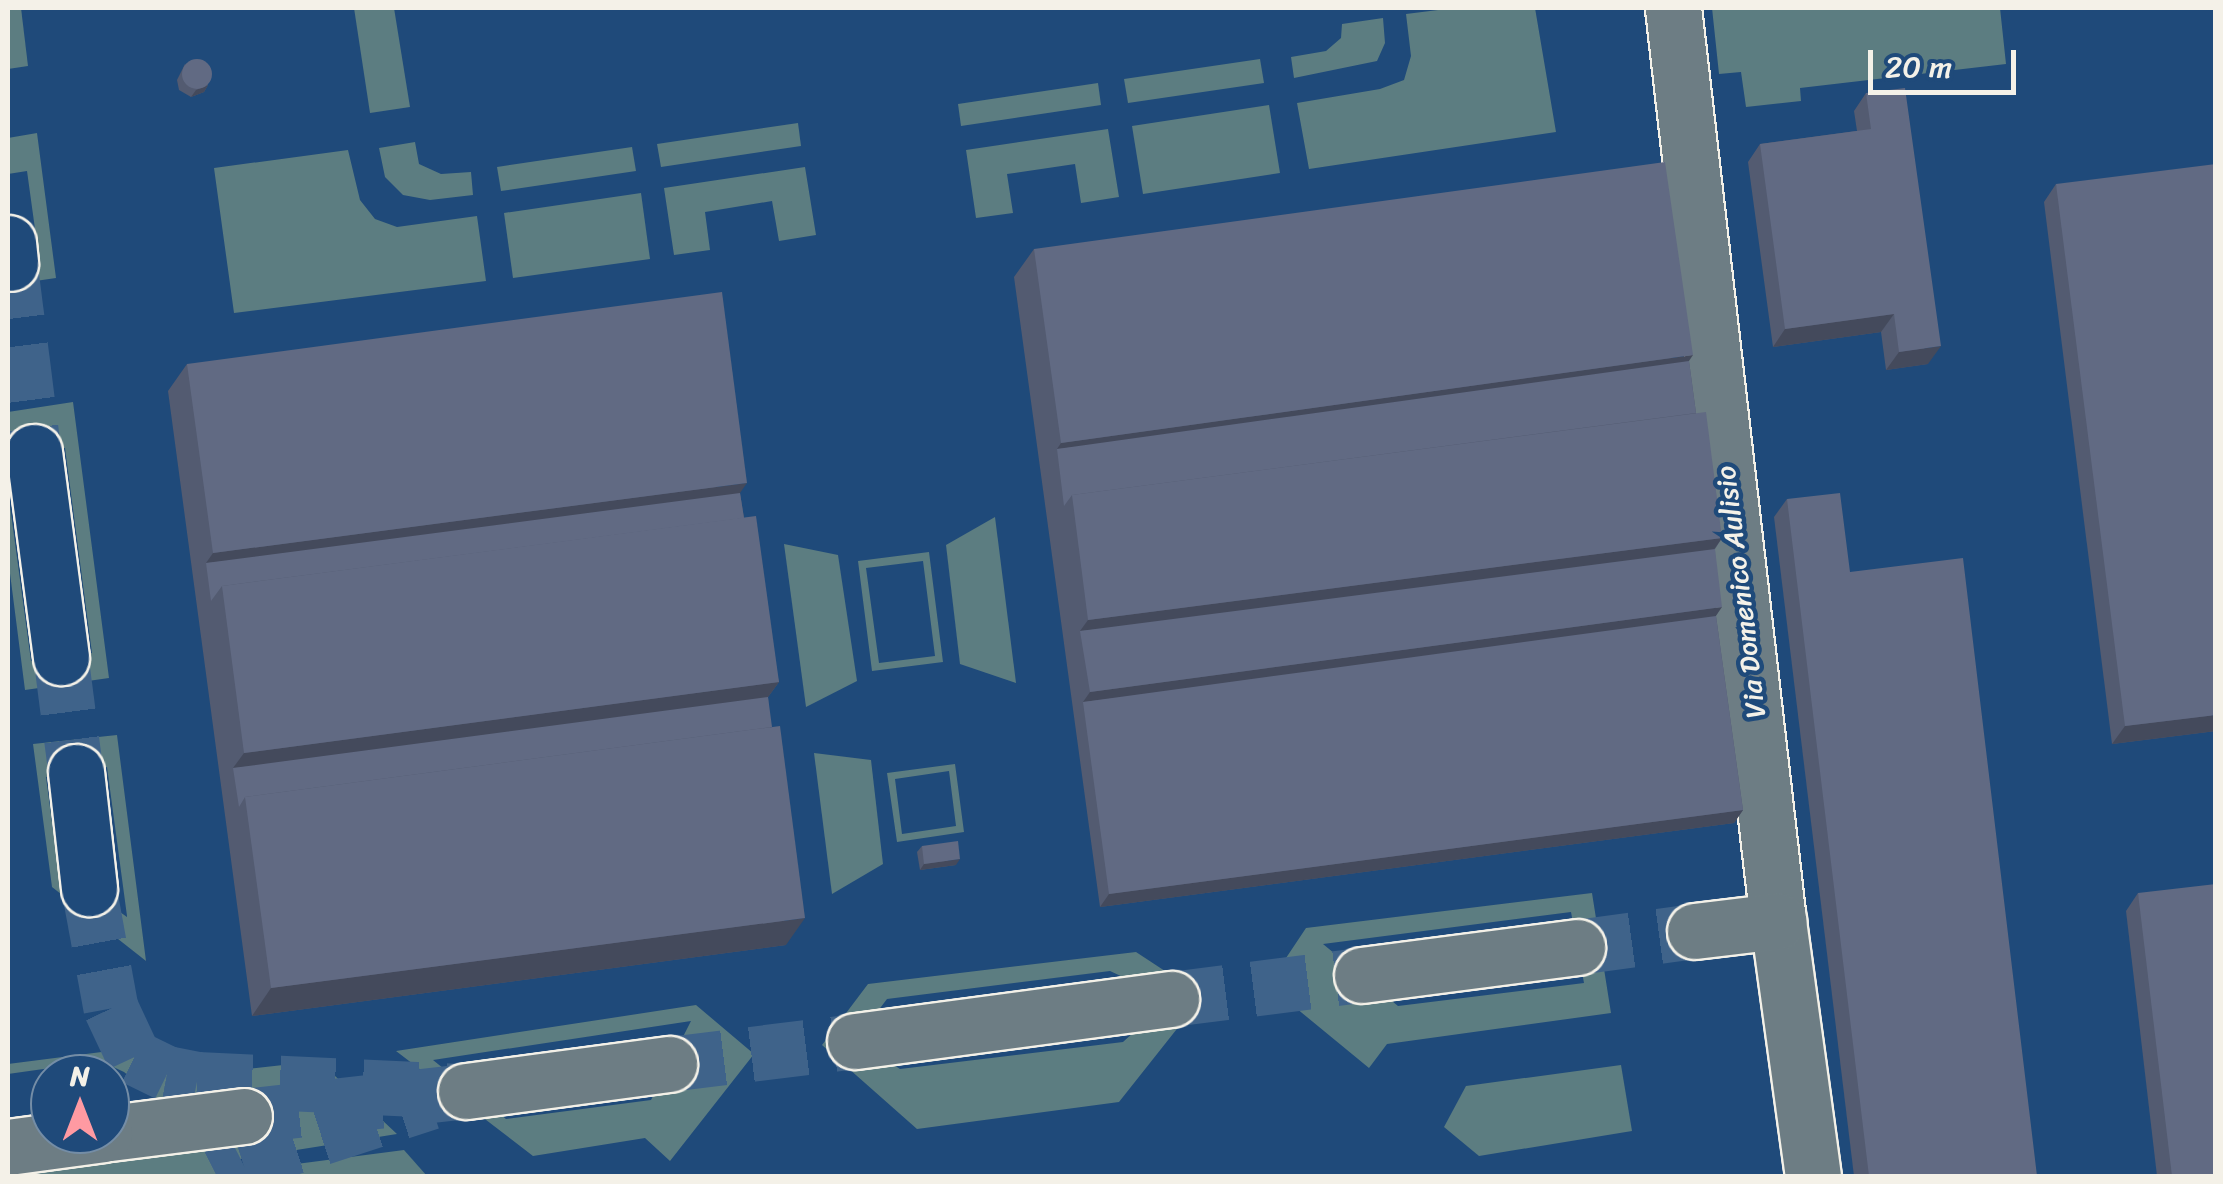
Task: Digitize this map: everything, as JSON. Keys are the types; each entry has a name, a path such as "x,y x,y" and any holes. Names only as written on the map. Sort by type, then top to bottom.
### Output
{"main road":[{"name":"Via Domenico Aulisio","path":"1674,8 1810,1168"},
{"path":"1696,931 1778,920"},
{"path":"1362,975 1577,947"},
{"path":"855,1040 1171,1000"},
{"path":"466,1091 669,1064"},
{"path":"130,1131 244,1116"}],"street":[{"path":"34,452 61,658"},
{"path":"76,772 90,888"}],"green space":[{"path":"8,8 21,8 28,66 8,69"},
{"path":"354,8 394,8 410,107 370,113"},
{"path":"1454,8 1535,8 1556,132 1309,169 1297,103 1380,89 1404,80 1411,56 1406,14"},
{"path":"1712,8 2000,8 2006,64 1800,88 1801,101 1746,107 1741,72 1719,74"},
{"path":"1383,18 1385,43 1377,61 1294,78 1291,57 1326,51 1341,38 1342,24"},
{"path":"1260,59 1264,83 1128,103 1124,79"},
{"path":"1098,83 1101,105 961,126 958,104"},
{"path":"1269,105 1280,173 1143,194 1132,126"},
{"path":"798,123 801,146 661,167 657,144"},
{"path":"1108,129 1119,197 1081,203 1075,164 1007,174 1013,213 976,218 966,150"},
{"path":"37,133 56,278 8,285 8,263 39,258 27,171 8,174 8,138"},
{"path":"415,142 419,164 441,174 471,172 473,195 430,200 403,195 385,177 379,148"},
{"path":"632,147 636,171 501,191 497,167"},
{"path":"348,150 360,200 375,219 397,227 477,216 486,281 234,313 214,168"},
{"path":"805,167 816,235 779,241 772,201 705,212 710,250 674,255 664,188"},
{"path":"641,193 650,259 513,278 504,213"},
{"path":"73,402 109,678 25,690 8,558 8,491 31,661 92,653 65,448 8,455 8,412"},
{"path":"995,517 1016,683 960,664 946,545"},
{"path":"784,544 838,555 857,681 806,707"},
{"path":"929,552 943,662 872,671 858,561","holes":["923,561 935,656 879,663 866,568"]},
{"path":"117,735 146,961 52,887 33,744","holes":["107,767 127,917 58,868 46,777"]},
{"path":"814,753 871,760 883,864 832,894"},
{"path":"955,764 964,832 897,842 887,773","holes":["949,771 956,826 902,834 895,779"]},
{"path":"1592,893 1611,1013 1387,1044 1369,1068 1268,985 1306,928","holes":["1571,912 1584,983 1398,1006 1323,944"]},
{"path":"1136,952 1203,996 1119,1102 917,1129 822,1045 868,984","holes":["1110,971 1170,999 1123,1042 900,1069 856,1040 887,999"]},
{"path":"696,1005 754,1054 670,1161 645,1138 533,1156 396,1051","holes":["691,1021 651,1100 506,1119 433,1060"]},
{"path":"164,1044 211,1073 319,1061 397,1134 234,1160 221,1176 8,1176 8,1171 278,1135 244,1116 158,1100 130,1077 130,1054 86,1054"},
{"path":"30,1061 30,1071 8,1074 8,1064"},
{"path":"1621,1065 1632,1131 1479,1156 1444,1127 1466,1086"},
{"path":"404,1150 427,1176 247,1176 251,1170"}],"building":[{"path":"197,59 208,63 212,74 208,85 197,89 186,85 182,74 186,63"},
{"path":"1905,88 1941,346 1899,352 1894,314 1785,329 1760,144 1871,129 1866,93"},
{"path":"1665,162 1693,355 1061,443 1034,249"},
{"path":"2216,164 2216,715 2125,726 2056,184"},
{"path":"722,292 747,483 213,553 187,364"},
{"path":"1689,361 1696,413 1072,495 1064,506 1057,449"},
{"path":"1706,412 1722,538 1088,620 1072,495"},
{"path":"740,493 744,518 222,586 211,601 206,563"},
{"path":"1840,493 1850,572 1963,558 2037,1176 1869,1176 1787,499"},
{"path":"756,516 779,682 244,753 222,586"},
{"path":"1715,549 1722,607 1090,692 1080,631"},
{"path":"1716,616 1743,810 1109,894 1083,702"},
{"path":"768,697 772,727 245,797 239,807 233,768"},
{"path":"780,726 805,918 271,988 245,797"},
{"path":"958,841 960,859 924,864 922,846"},
{"path":"2216,884 2216,1176 2172,1176 2138,893"}],"tunnel":[{"path":"10,263 34,452"},
{"path":"61,657 76,772"},
{"path":"89,888 111,1008 134,1057 167,1073 197,1079 466,1091"},
{"path":"1577,947 1695,931"},
{"path":"1171,999 1362,975"},
{"path":"669,1064 855,1041"},
{"path":"244,1116 466,1091"},
{"path":"217,1176 243,1163 430,1102"}]}
